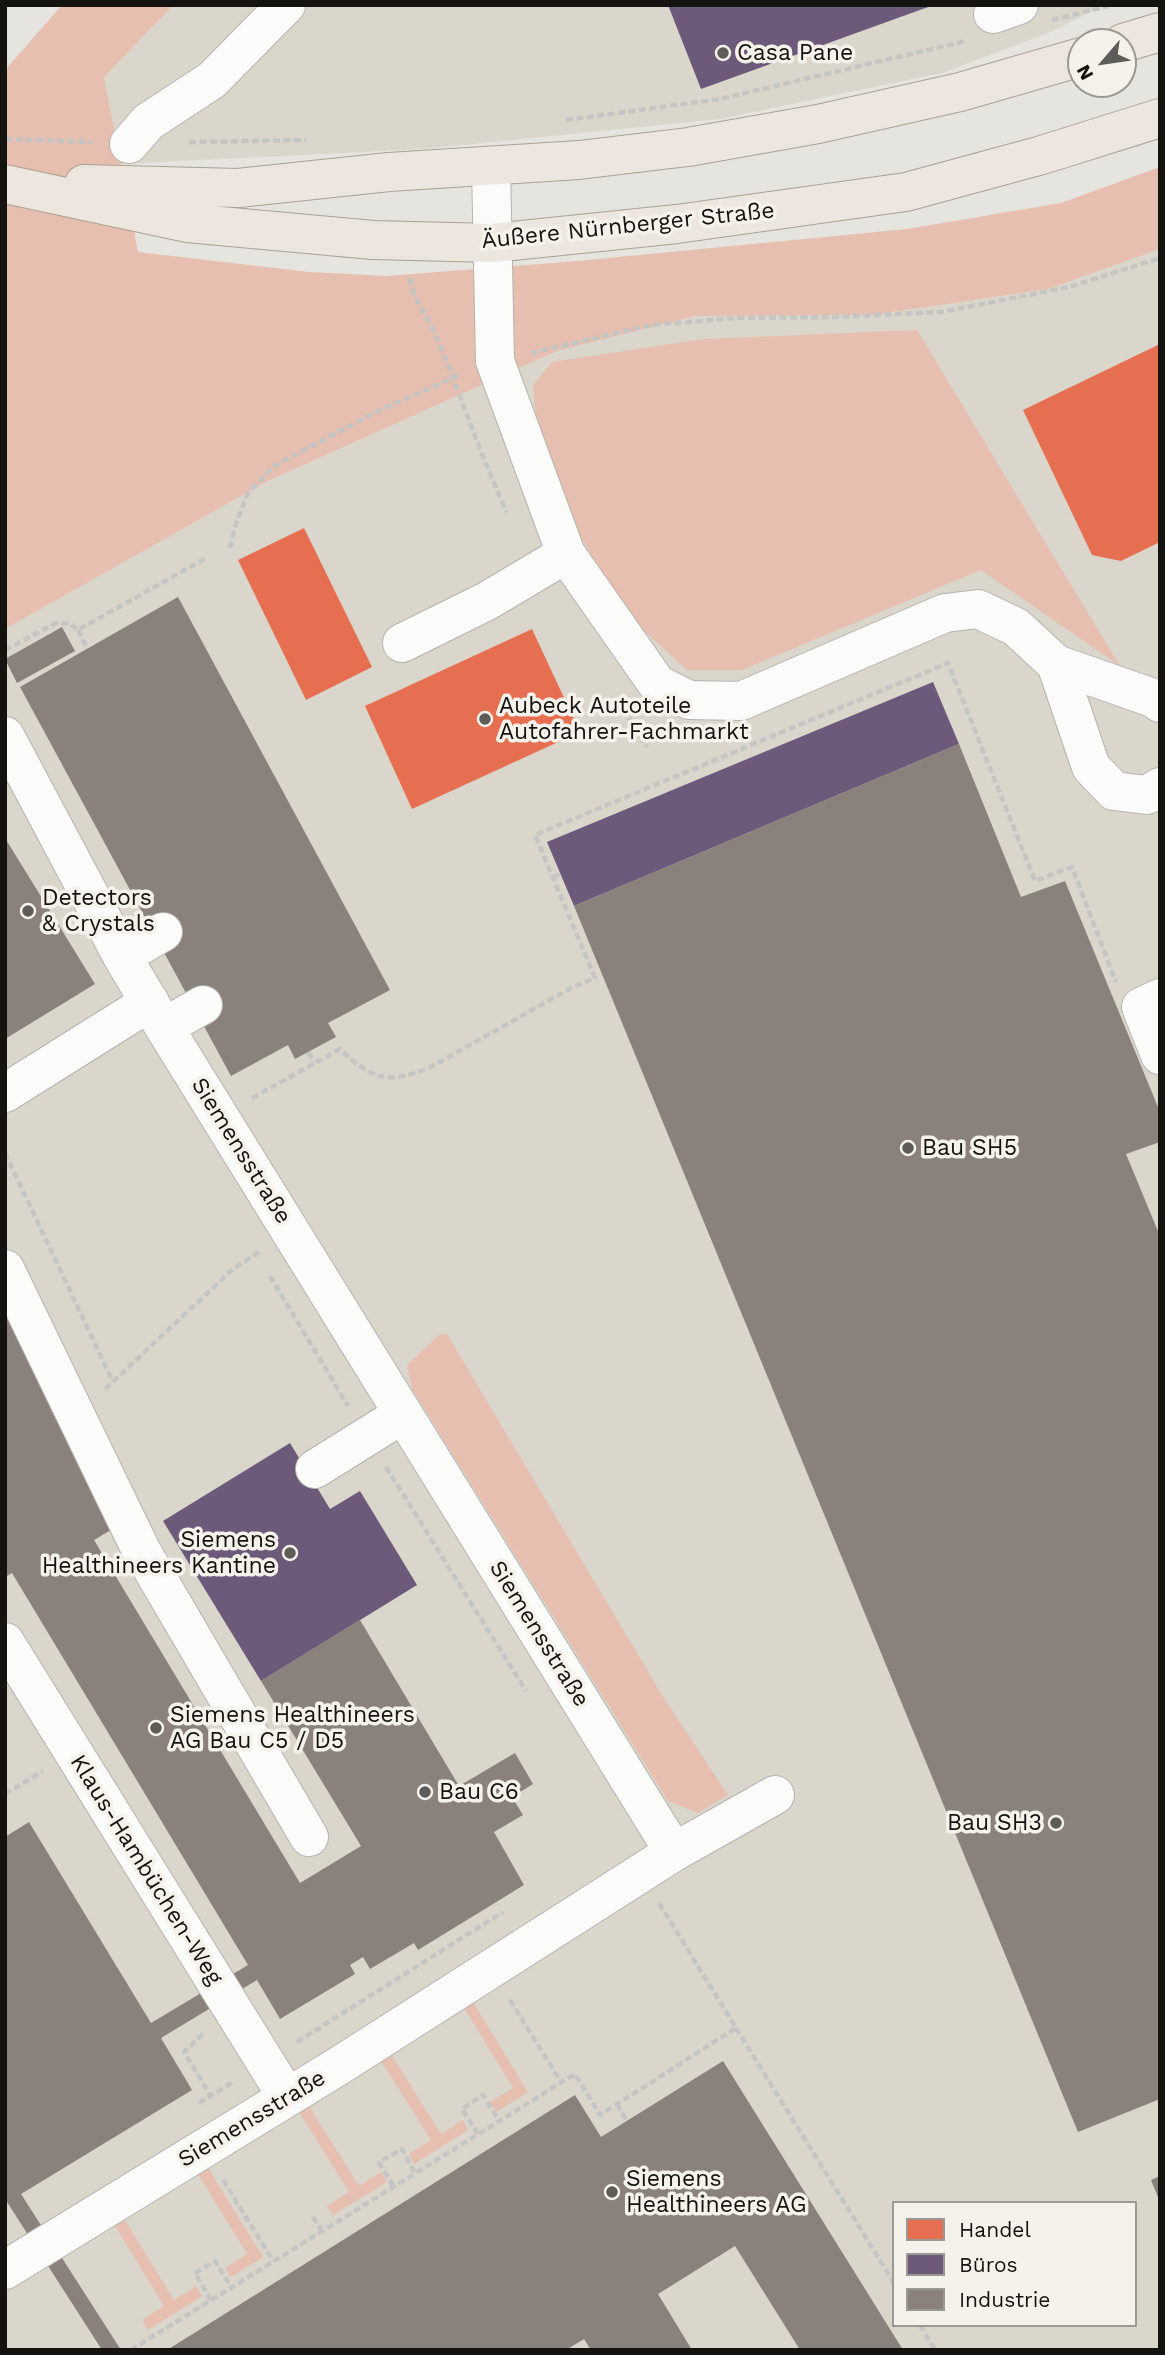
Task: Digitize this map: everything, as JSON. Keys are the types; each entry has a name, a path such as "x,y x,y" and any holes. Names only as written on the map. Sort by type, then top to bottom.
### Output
{"main road":[{"path":"1137,39 1160,32"},
{"name":"Äußere Nürnberger Straße","path":"5,183 238,188 389,172 579,160 688,147 818,124 960,92 1067,61"},
{"name":"Äußere Nürnberger Straße","path":"5,183 187,223 373,240 493,243 677,225 906,192 1042,155 1160,118"}],"street":[{"path":"129,144 148,122 212,80 286,5"},
{"path":"491,166 495,361 566,554 657,684 689,700 741,701 945,613 978,609 1016,627 1056,664 1157,697"},
{"path":"402,643 487,601 566,554"},
{"path":"1056,664 1091,766 1114,791 1155,800"},
{"name":"Siemensstraße","path":"5,736 122,956 157,1015 674,1852 288,2097 5,2270"},
{"path":"122,956 163,932"},
{"path":"1150,1003 1160,1055"},
{"path":"5,1093 157,1015 203,1005"},
{"path":"5,1269 78,1415 141,1550 309,1837"},
{"path":"315,1469 403,1414"},
{"name":"Klaus-Hambüchen-Weg","path":"7,1650 288,2097"},
{"path":"674,1852 775,1795"}],"path":[{"path":"557,121 720,99 1009,20 1113,5"},
{"path":"5,139 129,144 308,140"},
{"path":"230,548 248,493 274,466 380,410 495,361 651,325 735,318 941,312 1069,287 1160,258"},
{"path":"78,630 206,558"},
{"path":"5,650 57,623 69,623 78,630 87,648"},
{"path":"219,1117 340,1049 360,1068 384,1077 407,1077 429,1068 573,987 595,978 536,835 948,663 1035,880 1072,867 1128,1013 1150,1003"},
{"path":"553,877 560,874"},
{"path":"308,1052 314,1062"},
{"path":"5,1153 113,1382"},
{"path":"78,1415 233,1269 291,1233"},
{"path":"641,1873 892,2280"},
{"path":"273,2261 182,2114 503,1912"},
{"path":"491,1969 561,2082"},
{"path":"131,2350 575,2074 600,2115 736,2028"},
{"path":"190,2062 211,2096"},
{"path":"478,2134 462,2109 483,2095 499,2121"},
{"path":"617,2104 627,2122"},
{"path":"393,2186 380,2162 401,2149 415,2173"},
{"path":"313,2217 322,2231"},
{"path":"211,2300 194,2273 215,2260 231,2287"},
{"path":"921,2327 935,2350"}],"shaded area":[{"path":"62,5 174,5 104,77 138,252 309,272 387,276 578,261 907,229 1061,203 1160,167 1160,249 1048,289 873,315 696,316 557,351 266,482 5,629 5,70"},
{"path":"174,5 1104,5 1053,31 942,73 720,119 423,149 120,164 104,77"},
{"path":"1160,249 1160,2350 5,2350 5,629 266,482 557,351 696,316 873,315 1048,289"},
{"path":"917,330 1120,666 981,570 742,670 687,670 626,614 568,515 537,428 533,385 552,362 704,339"},
{"path":"447,1334 662,1695 728,1795 698,1813 668,1801 412,1389 407,1365 439,1335"},
{"path":"473,2002 528,2092 496,2112 490,2102 513,2088 464,2008"},
{"path":"391,2054 441,2134 463,2120 468,2130 414,2164 409,2154 431,2140 381,2061"},
{"path":"309,2106 359,2186 381,2172 387,2182 333,2215 327,2206 349,2192 299,2112"},
{"path":"208,2168 263,2257 231,2277 225,2268 247,2254 198,2174"},
{"path":"125,2220 174,2300 196,2286 202,2296 148,2330 142,2320 164,2306 115,2226"}],"building: Handel":[{"path":"1160,344 1160,542 1121,561 1092,555 1023,410"},
{"path":"304,528 372,667 306,700 238,560"},
{"path":"532,629 580,732 412,809 365,706"}],"building: Büros":[{"path":"668,5 931,5 931,6 701,89"},
{"path":"933,682 959,744 574,906 547,842"},
{"name":"Siemens Healthineers Kantine","path":"290,1443 330,1509 360,1491 417,1585 261,1681 163,1521"}],"building: Industrie":[{"path":"178,597 390,990 328,1023 336,1037 295,1059 288,1045 231,1076 20,687"},
{"path":"62,627 75,651 17,683 5,659"},
{"name":"Bau SH5","path":"959,744 1021,897 1065,881 1160,1112 1160,1142 1126,1154 1160,1236 1160,2099 1078,2132 574,906"},
{"name":"Detectors & Crystals","path":"5,838 95,984 5,1039"},
{"path":"5,1305 116,1527 94,1540 300,1883 361,1846 261,1681 360,1620 459,1786 515,1753 533,1784 512,1797 523,1815 494,1832 524,1885 418,1950 414,1943 370,1969 363,1957 350,1965 355,1974 280,2019 257,1980 161,2038 192,2090 21,2194 121,2350 102,2350 7,2202 5,2203 5,1837 29,1822 151,2023 248,1965 12,1573 5,1577"},
{"name":"Siemens Healthineers AG","path":"723,2061 903,2350 800,2350 735,2246 658,2294 692,2350 591,2350 584,2339 566,2350 167,2350 575,2095 601,2137"},
{"path":"1160,2176 1160,2202 1151,2180"}],"place":[{"name":"Casa Pane","path":"723,53"},
{"name":"Aubeck Autoteile Autofahrer-Fachmarkt","path":"485,719"},
{"name":"Detectors & Crystals","path":"28,911"},
{"name":"Bau SH5","path":"908,1148"},
{"name":"Siemens Healthineers Kantine","path":"290,1553"},
{"name":"Siemens Healthineers AG Bau C5 / D5","path":"156,1728"},
{"name":"Bau C6","path":"425,1792"},
{"name":"Bau SH3","path":"1056,1823"},
{"name":"Siemens Healthineers AG","path":"612,2192"}]}
